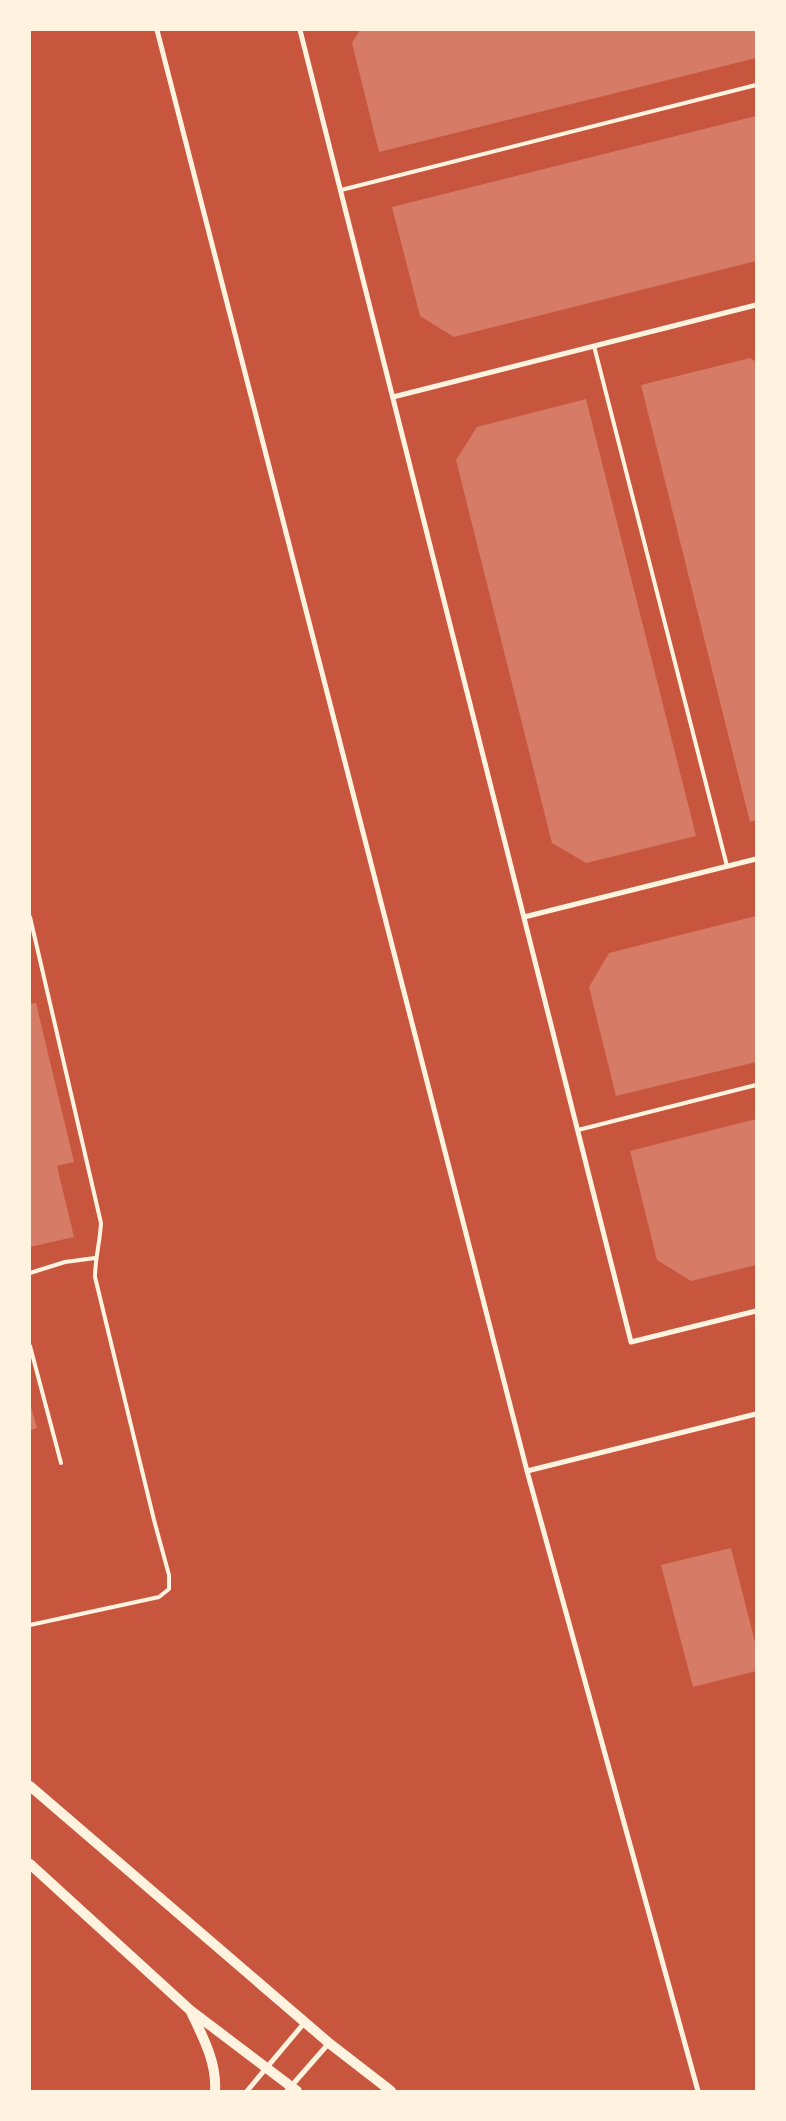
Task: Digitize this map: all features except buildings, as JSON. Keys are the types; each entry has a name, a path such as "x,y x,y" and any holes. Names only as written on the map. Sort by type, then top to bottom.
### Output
{"main road":[{"path":"30,1786 329,2043 391,2091"},
{"path":"30,1864 190,2010 292,2090"},
{"path":"190,2010 209,2050 216,2080 215,2091"}],"street":[{"path":"157,30 527,1471 698,2091"},
{"path":"300,30 631,1342 756,1311"},
{"path":"393,397 756,305"},
{"path":"524,917 756,859"},
{"path":"527,1471 756,1414"},
{"path":"247,2091 305,2022"},
{"path":"292,2090 329,2043"}],"lane":[{"path":"340,190 756,85"},
{"path":"594,346 727,866"},
{"path":"30,917 102,1223 100,1242 95,1258 95,1277 169,1576 169,1589 159,1597 30,1625"},
{"path":"578,1130 756,1085"},
{"path":"30,1273 65,1262 95,1258"},
{"path":"30,1346 61,1463"}]}
